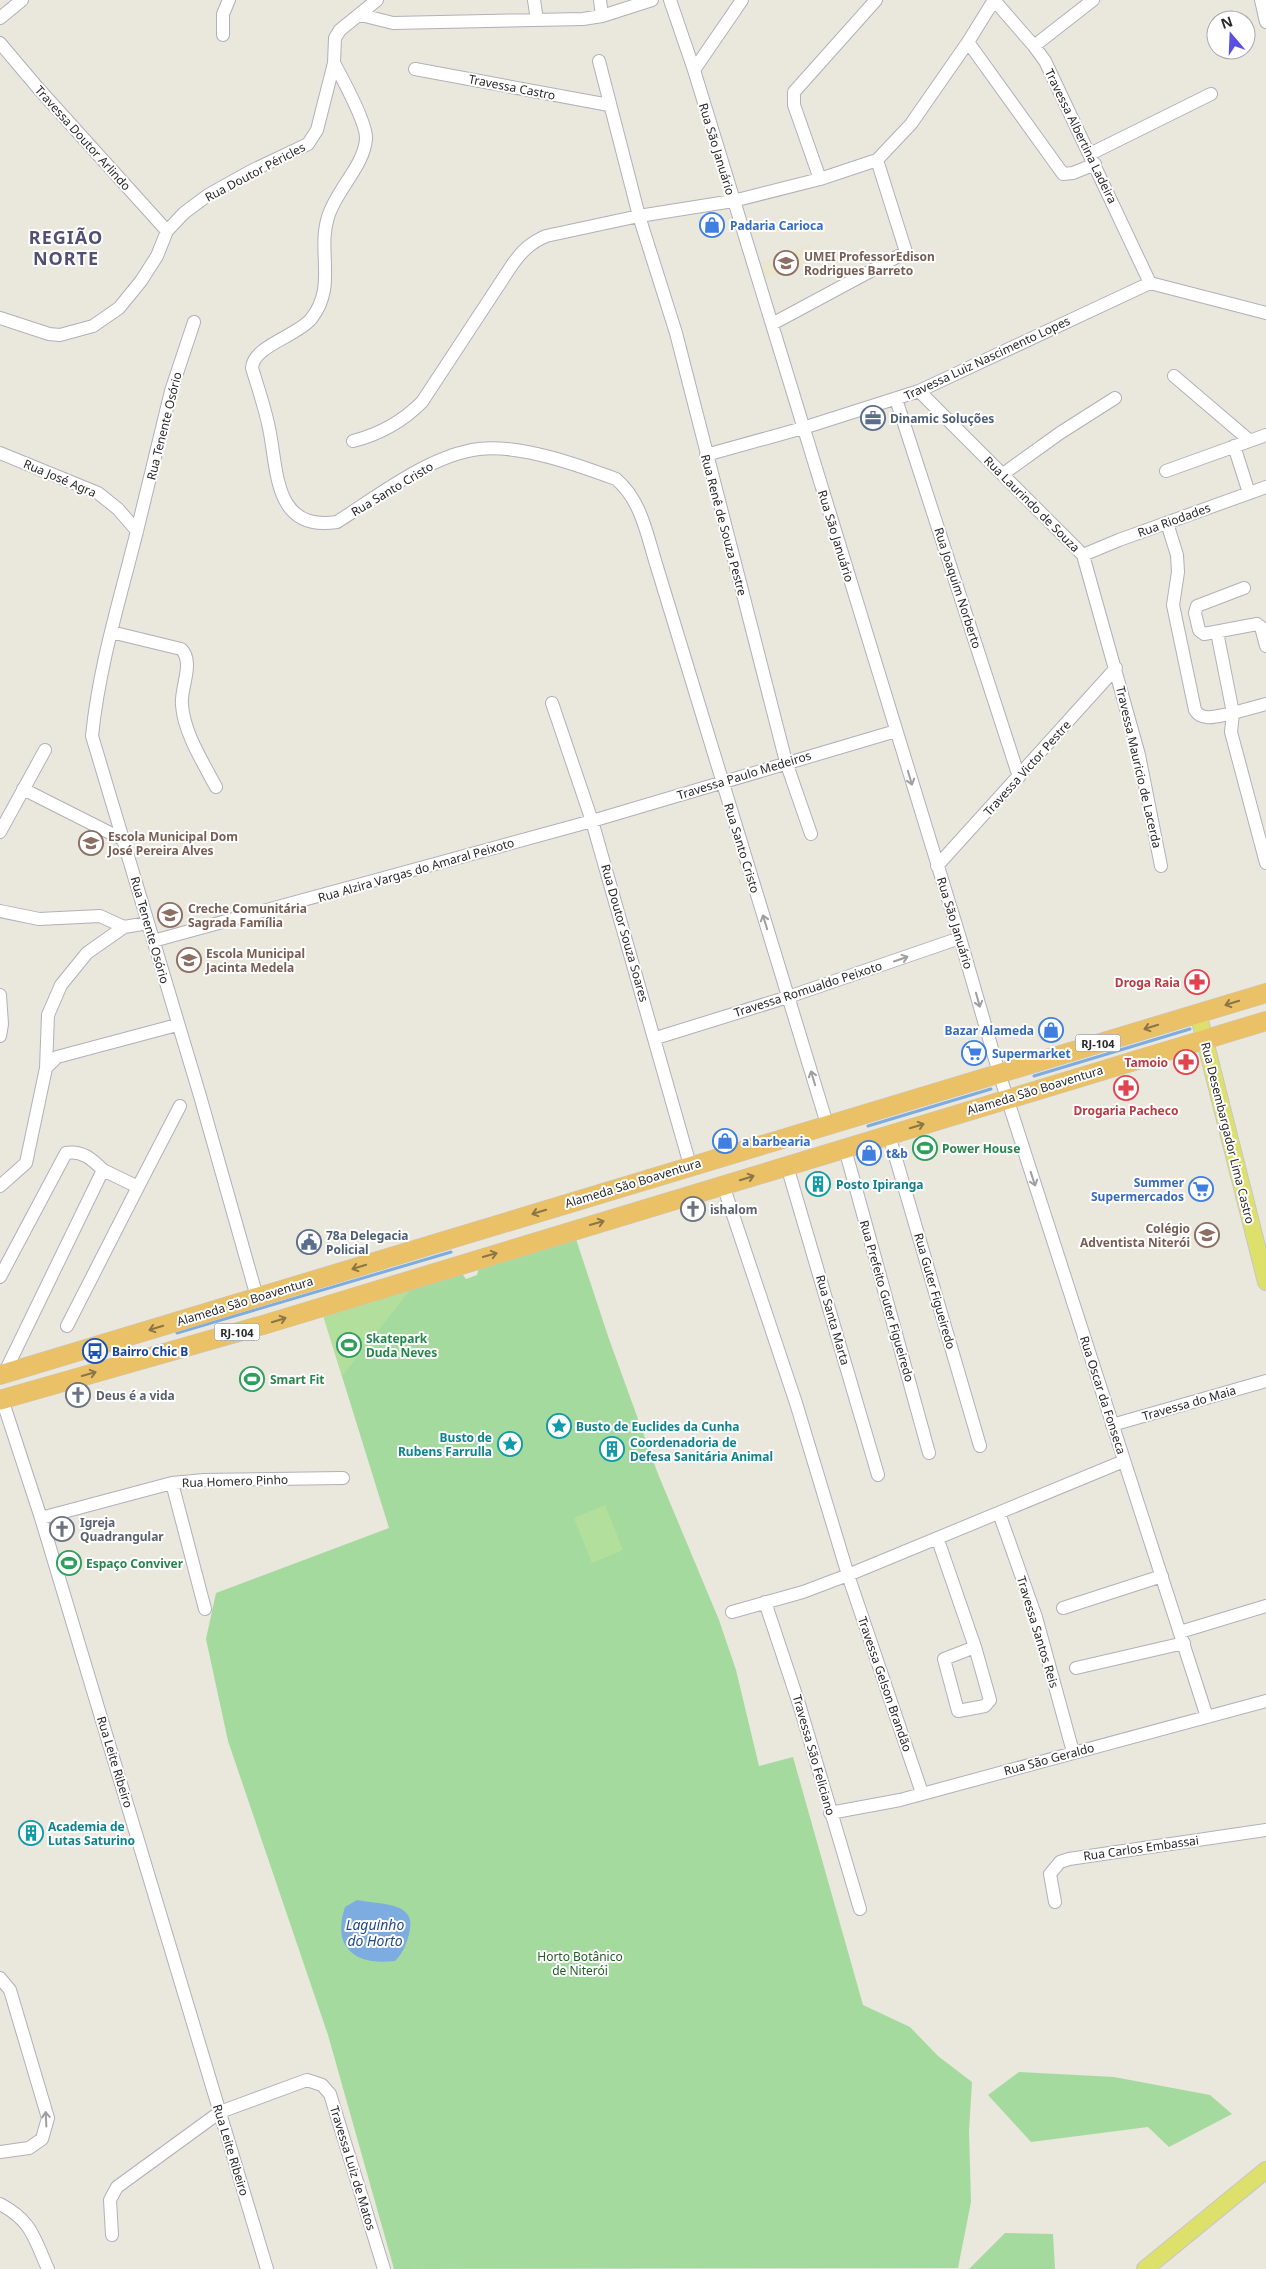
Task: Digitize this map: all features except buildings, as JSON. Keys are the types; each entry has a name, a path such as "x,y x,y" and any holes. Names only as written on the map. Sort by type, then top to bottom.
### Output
{"highway":[{"name":"Alameda São Boaventura","path":"2,1374 1266,992"},
{"name":"Alameda São Boaventura","path":"1,1399 263,1325 1266,1021"}],"main road":[{"name":"Rua Desembargador Lima Castro","path":"1198,1013 1261,1236 1266,1282"},
{"path":"1145,2269 1266,2170"}],"street":[{"path":"0,18 22,0"},
{"path":"223,35 223,14 229,0"},
{"name":"Rua Doutor Péricles","path":"0,318 49,334 60,335 93,326 119,308 141,281 157,256 167,231 184,212 208,195 251,171 308,144 317,130 334,63 334,38 340,30 361,15 377,0"},
{"path":"534,0 537,20"},
{"path":"600,0 602,16"},
{"path":"361,15 393,23 537,20 602,16 652,0"},
{"name":"Rua São Januário","path":"670,0 694,70 772,324 960,938 999,1074"},
{"path":"694,70 742,0"},
{"path":"820,179 794,105 794,92 876,0"},
{"path":"353,441 385,430 406,417 422,402 524,249 546,236 640,216 733,201 820,179 877,160 911,124 968,42 994,0"},
{"name":"Travessa Albertina Ladeira","path":"994,0 1045,61 1150,283"},
{"path":"1034,46 1093,0"},
{"path":"1261,0 1266,22"},
{"path":"968,42 1062,174 1074,173 1093,159 1211,94"},
{"name":"Travessa Doutor Arlindo","path":"0,43 44,95 167,231"},
{"name":"Rua Renê de Souza Pestre","path":"599,60 609,105 640,216 676,333 786,762 811,834"},
{"name":"Rua Santo Cristo","path":"334,63 347,85 366,138 358,163 343,185 328,217 324,239 327,281 320,306 311,320 298,331 258,354 252,361 269,429 277,484 292,511 309,521 322,524 337,522 426,466 480,449 529,452 616,479 627,488 637,504 827,1124"},
{"name":"Travessa Castro","path":"414,68 609,105"},
{"path":"772,324 906,252 877,160"},
{"path":"1150,283 1266,313"},
{"name":"Travessa Luiz Nascimento Lopes","path":"706,455 896,400 1150,283"},
{"name":"Rua Tenente Osório","path":"194,322 171,391 111,632 96,697 92,736 257,1298"},
{"path":"1174,376 1249,440"},
{"name":"Rua Laurindo de Souza","path":"919,391 1083,555 1116,668"},
{"path":"1003,474 1060,433 1115,398"},
{"name":"Rua Joaquim Norberto","path":"896,400 1019,777"},
{"path":"1166,471 1266,435"},
{"path":"1234,446 1250,493"},
{"name":"Rua José Agra","path":"0,453 98,494 118,508 137,531"},
{"name":"Rua Riodades","path":"1083,555 1266,487"},
{"path":"1167,523 1177,554 1178,572 1173,605 1195,710 1199,715 1208,718 1233,714 1266,704"},
{"path":"1244,588 1197,606 1195,613 1201,633 1217,632 1257,624 1261,627 1266,646"},
{"path":"111,632 181,649 184,652 187,661 181,703 183,714 216,787"},
{"path":"1217,632 1233,714 1231,732 1266,863"},
{"name":"Travessa Victor Pestre","path":"937,866 1116,668"},
{"name":"Travessa Mauricio de Lacerda","path":"1116,668 1139,755 1161,866"},
{"name":"Rua Doutor Souza Soares","path":"552,704 592,821 656,1038 690,1166"},
{"name":"Travessa Paulo Medeiros","path":"592,821 786,762 896,731"},
{"path":"0,832 46,750"},
{"path":"23,789 124,840"},
{"name":"Rua Alzira Vargas do Amaral Peixoto","path":"153,941 592,821"},
{"path":"0,911 39,919 100,916 124,927"},
{"path":"0,1186 26,1163 46,1068 48,1015 61,985 87,953 124,927 148,923"},
{"name":"Travessa Romualdo Peixoto","path":"656,1038 788,997 960,938"},
{"path":"0,995 0,1036"},
{"path":"46,1068 61,1054 177,1025"},
{"name":"Rua Oscar da Fonseca","path":"999,1074 1207,1717"},
{"path":"67,1326 180,1106"},
{"name":"Rua Guter Figueiredo","path":"889,1135 980,1446"},
{"name":"Rua Prefeito Guter Figueiredo","path":"844,1149 929,1453"},
{"path":"0,1277 66,1153 76,1151 93,1160 103,1170 138,1187"},
{"name":"Rua Santa Marta","path":"787,1166 878,1475"},
{"path":"2,1374 103,1170"},
{"name":"Travessa Gelson Brandão","path":"723,1185 796,1403 848,1575 922,1793"},
{"name":"Travessa do Maia","path":"1112,1425 1266,1381"},
{"name":"Rua Leite Ribeiro","path":"1,1399 41,1518 267,2269"},
{"path":"732,1612 803,1592 848,1575 938,1540 1124,1461"},
{"name":"Rua Homero Pinho","path":"41,1518 172,1483 204,1480 343,1478"},
{"path":"172,1483 205,1609"},
{"name":"Travessa Santos Reis","path":"999,1513 1036,1617 1073,1752"},
{"path":"938,1540 975,1647 990,1700 985,1706 958,1712 944,1659 975,1647"},
{"path":"1063,1608 1162,1576"},
{"name":"Travessa São Feliciano","path":"764,1602 799,1704 860,1909"},
{"path":"1076,1668 1182,1638 1266,1606"},
{"name":"Rua São Geraldo","path":"830,1813 922,1793 1266,1702"},
{"name":"Rua Carlos Embassai","path":"1055,1902 1050,1874 1060,1862 1069,1859 1266,1830"},
{"path":"0,1978 10,1990 48,2118 42,2139 29,2148 0,2152"},
{"name":"Travessa Luiz de Matos","path":"112,2234 110,2200 117,2187 220,2112 302,2080 313,2081 322,2085 330,2094 384,2269"},
{"path":"0,2204 18,2213 31,2230 48,2269"}],"shaded area":[{"name":"UMEI ProfessorEdison Rodrigues Barreto","path":"811,245 816,262 763,280 757,264"}],"green space":[{"name":"Horto Botânico de Niterói","path":"575,1236 609,1339 658,1474 719,1620 736,1670 759,1766 793,1757 863,2005 910,2027 938,2056 972,2082 969,2131 971,2202 958,2268 394,2269 328,2035 228,1741 206,1639 216,1593 389,1528 323,1315 460,1271 466,1279 477,1275 480,1264"},
{"name":"Skatepark Duda Neves","path":"414,1285 342,1376 323,1315"},
{"path":"605,1505 623,1550 592,1563 574,1518"},
{"path":"1019,2072 1114,2077 1210,2095 1232,2114 1169,2147 1148,2127 1031,2142 988,2095"},
{"path":"1005,2233 1053,2234 1055,2269 969,2269"}],"water":[{"name":"Laguinho do Horto","path":"357,1900 395,1906 408,1915 411,1923 408,1938 402,1952 395,1961 381,1962 358,1957 344,1943 341,1933 345,1907"}],"waterway":[{"path":"1034,1076 1190,1029"},
{"path":"868,1126 991,1089"},
{"path":"177,1333 451,1252"}],"place":[{"name":"Padaria Carioca","path":"712,225"},
{"name":"UMEI ProfessorEdison Rodrigues Barreto","path":"786,263"},
{"name":"Dinamic Soluções","path":"873,418"},
{"name":"Escola Municipal Dom José Pereira Alves","path":"91,843"},
{"name":"Creche Comunitária Sagrada Família","path":"170,915"},
{"name":"Escola Municipal Jacinta Medela","path":"189,960"},
{"name":"Droga Raia","path":"1197,982"},
{"name":"Bazar Alameda","path":"1051,1030"},
{"name":"Supermarket","path":"974,1053"},
{"name":"Tamoio","path":"1186,1062"},
{"name":"Drogaria Pacheco","path":"1126,1088"},
{"name":"a barbearia","path":"725,1141"},
{"name":"Power House","path":"925,1148"},
{"name":"t&b","path":"869,1153"},
{"name":"Posto Ipiranga","path":"818,1184"},
{"name":"Summer Supermercados","path":"1201,1189"},
{"name":"ishalom","path":"693,1209"},
{"name":"Colégio Adventista Niterói","path":"1207,1235"},
{"name":"78a Delegacia Policial","path":"309,1242"},
{"name":"Skatepark Duda Neves","path":"349,1345"},
{"name":"Bairro Chic B","path":"95,1351"},
{"name":"Smart Fit","path":"252,1379"},
{"name":"Deus é a vida","path":"78,1395"},
{"name":"Busto de Euclides da Cunha","path":"559,1426"},
{"name":"Busto de Rubens Farrulla","path":"510,1444"},
{"name":"Coordenadoria de Defesa Sanitária Animal","path":"612,1449"},
{"name":"Igreja Quadrangular","path":"62,1529"},
{"name":"Espaço Conviver","path":"69,1563"},
{"name":"Academia de Lutas Saturino","path":"31,1833"}],"district":[{"name":"REGIÃO NORTE","path":"66,247"}]}
